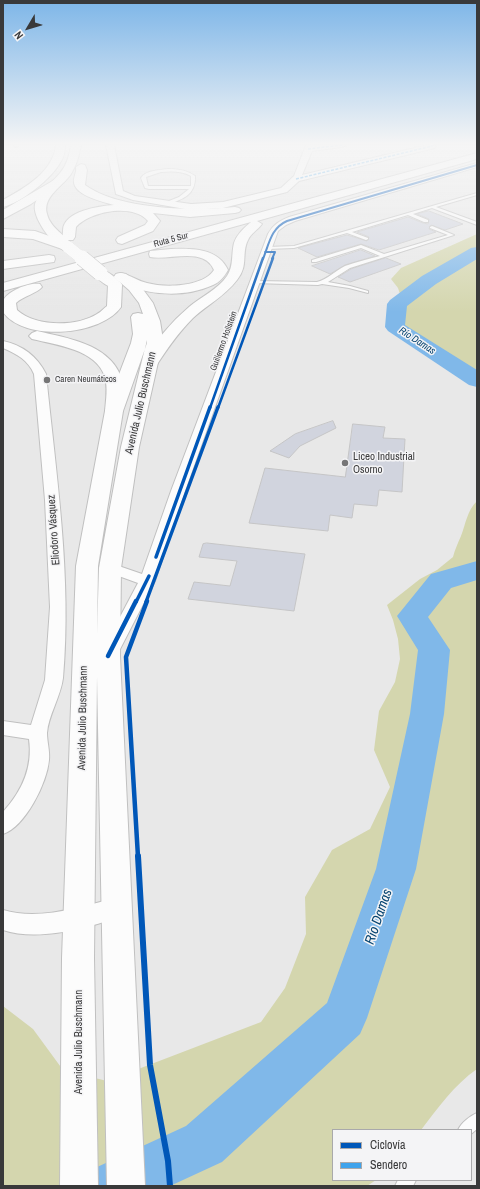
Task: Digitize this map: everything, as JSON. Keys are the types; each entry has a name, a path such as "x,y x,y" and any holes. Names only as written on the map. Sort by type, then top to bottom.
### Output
{"main road":[{"path":"3,215 29,200"},
{"path":"43,200 40,214 46,227 72,243 112,276 150,288 182,289 209,282 217,277 221,270 218,264 211,258 192,253 170,252 136,257"},
{"path":"54,200 52,205 53,217 72,243"},
{"path":"115,200 173,212 205,213 235,210"},
{"path":"183,224 271,200"},
{"name":"Ruta 5 Sur","path":"3,279 292,200"},
{"name":"Ruta 5 Sur","path":"3,287 315,200"},
{"path":"3,295 48,281 340,200"},
{"path":"72,243 69,228 79,217 92,212 128,208 143,211 152,216 153,223 149,228 122,240"},
{"path":"150,363 160,346 180,323 222,289 233,277 239,265 240,241 246,232 256,224"},
{"path":"108,244 160,230"},
{"path":"3,233 35,235 72,243"},
{"path":"3,272 93,248"},
{"path":"3,265 49,259"},
{"path":"48,281 9,301 6,309 10,316 28,325 45,327 63,327 89,323 102,317 114,307 112,276"},
{"name":"Avenida Julio Buschmann","path":"112,276 134,287 150,312 155,330 155,340 130,447 110,568 108,656 126,1186"},
{"name":"Avenida Julio Buschmann","path":"79,1186 78,958 87,566 114,411 137,353 140,334 138,316 112,276"},
{"path":"10,330 68,343 87,350 102,360 113,378 114,411"}],"street":[{"path":"146,200 191,207 223,205 240,200"},
{"name":"Guillermo Hollstein","path":"108,656 147,581 254,282 276,227 284,222 357,200"},
{"name":"Eliodoro Vásquez","path":"3,344 28,357 34,362 40,374 52,500 58,607 54,680 38,733"},
{"path":"110,568 147,581"},
{"path":"3,728 38,733 41,745 41,758 34,785 15,814 3,826"},
{"path":"3,920 35,924 57,922 116,908"}],"lane":[{"path":"165,204 172,200"},
{"path":"267,248 294,248 455,200"},
{"path":"432,207 477,224"},
{"path":"409,214 426,221"},
{"path":"254,282 309,285 322,283 348,267 452,235 432,227"},
{"path":"349,232 366,239"},
{"path":"314,261 361,246 384,256"},
{"path":"322,283 350,287 366,292"},
{"path":"466,1129 477,1120"}],"green space":[{"path":"477,234 477,378 457,364 425,347 414,337 402,322 397,312 396,303 400,294 398,288 391,279 401,268"},
{"path":"477,501 477,1069 454,1089 422,1129 332,1129 332,1181 374,1181 367,1186 3,1186 3,1006 33,1029 63,1070 107,1081 261,1022 285,988 306,934 305,897 332,850 370,829 390,787 374,750 379,711 395,682 400,659 398,639 387,605 420,579 437,570 453,557 469,513"}],"building":[{"path":"429,211 463,224 445,230 431,225 429,229 436,232 379,250 361,244 317,257 298,248 347,235 367,241 369,237 357,232 408,217 428,224 429,219 417,214"},
{"path":"361,250 375,256 345,265 330,274 312,266"},
{"path":"386,258 401,264 350,282 338,277 351,269"},
{"path":"333,421 336,428 300,446 289,458 270,451 295,434"},
{"path":"353,424 385,427 383,438 405,439 402,492 379,490 377,506 354,504 352,518 330,515 328,531 249,523 265,468 345,477"},
{"path":"207,543 305,554 294,611 188,599 194,582 230,586 237,561 199,557 203,544"}],"waterway":[{"name":"Río Damas","path":"477,252 429,280 397,304 395,327 477,380"},
{"name":"Río Damas","path":"113,1186 204,1144 344,1018 396,869 427,714 434,650 412,616 441,581 477,570"}],"cycle path":[{"path":"156,557 272,234 275,229 292,219 357,200"},
{"path":"170,1186 168,1161 150,1065 126,657 275,252 265,252"},
{"path":"108,656 149,576"}],"place":[{"name":"Caren Neumáticos","path":"47,380"},
{"name":"Liceo Industrial Osorno","path":"345,463"}]}
